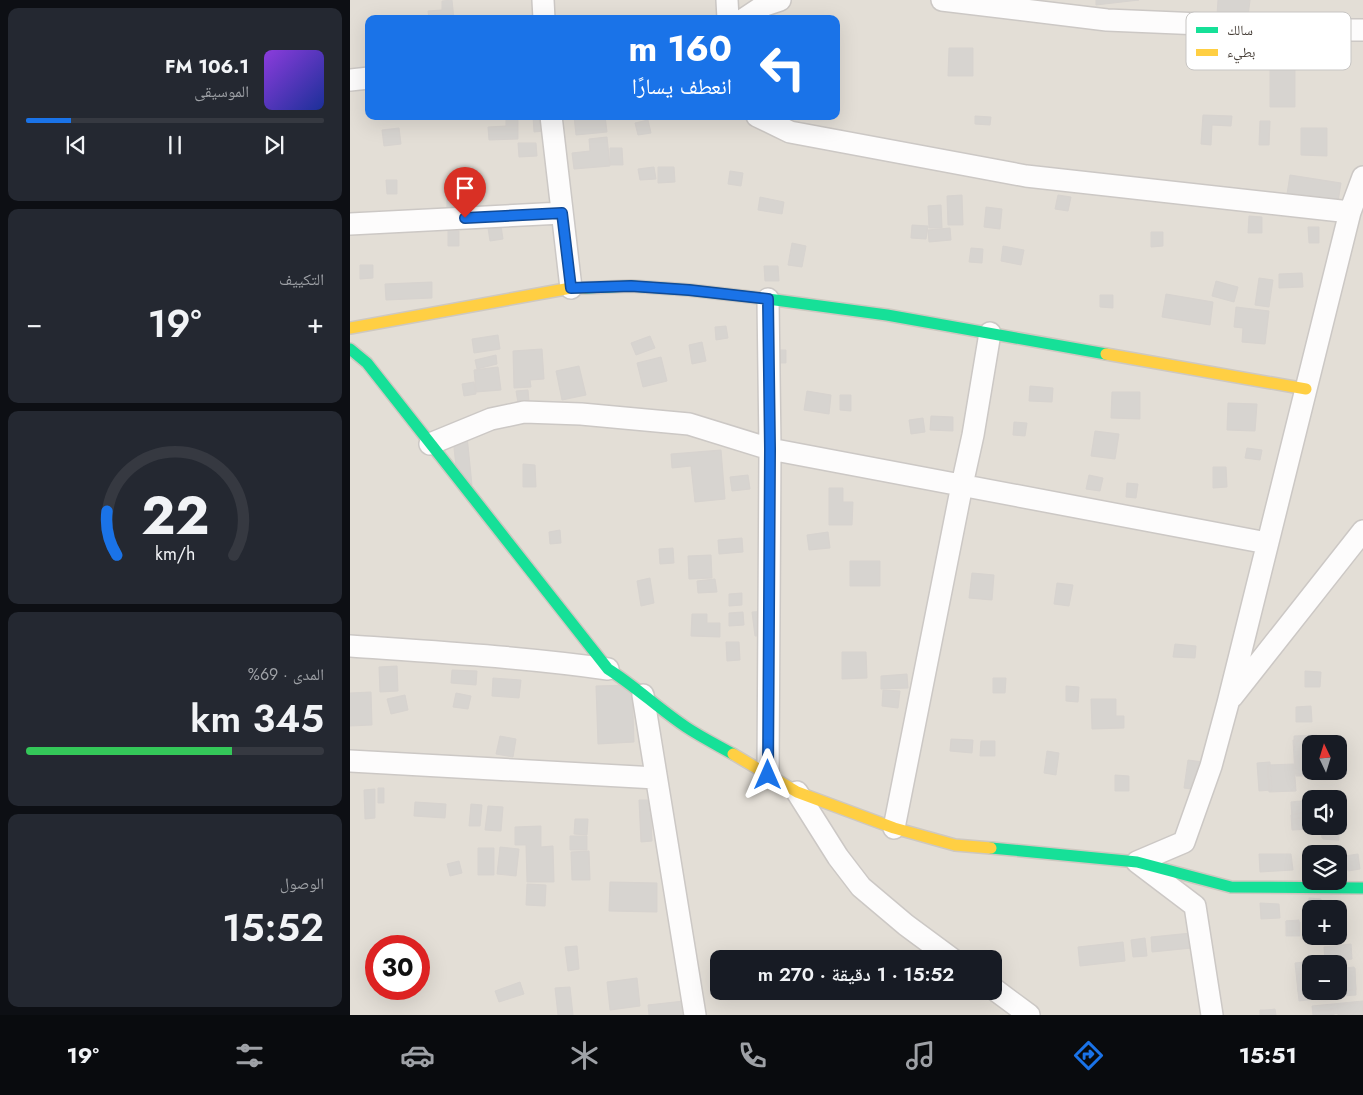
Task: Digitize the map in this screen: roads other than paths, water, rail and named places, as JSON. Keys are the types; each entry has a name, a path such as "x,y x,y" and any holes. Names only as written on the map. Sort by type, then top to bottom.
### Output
{"street":[{"path":"543,0 544,15"},
{"path":"727,0 728,15"},
{"path":"750,15 765,5 780,0"},
{"path":"942,0 1066,8 1107,20 1186,23"},
{"path":"350,80 365,78"},
{"path":"551,120 571,288"},
{"path":"765,120 790,132 1026,176 1350,212"},
{"path":"1137,862 1184,842 1211,766 1350,212 1363,177"},
{"path":"350,224 562,213"},
{"path":"350,328 571,288 631,286 689,290 887,315 1306,389"},
{"path":"768,299 770,449 768,775"},
{"path":"894,828 973,435 990,333"},
{"path":"350,349 367,363 608,669 627,681 686,727 797,792 894,828 955,844 1137,862 1231,887 1363,888"},
{"path":"430,444 491,419 524,412 581,414 689,424 770,449 1267,543"},
{"path":"1228,703 1363,531"},
{"path":"350,646 522,659 608,669"},
{"path":"643,695 695,1015"},
{"path":"350,761 656,778"},
{"path":"797,792 838,857 861,887 906,925 940,950"},
{"path":"1137,862 1195,906 1212,1015"},
{"path":"1002,995 1029,1015"}]}
